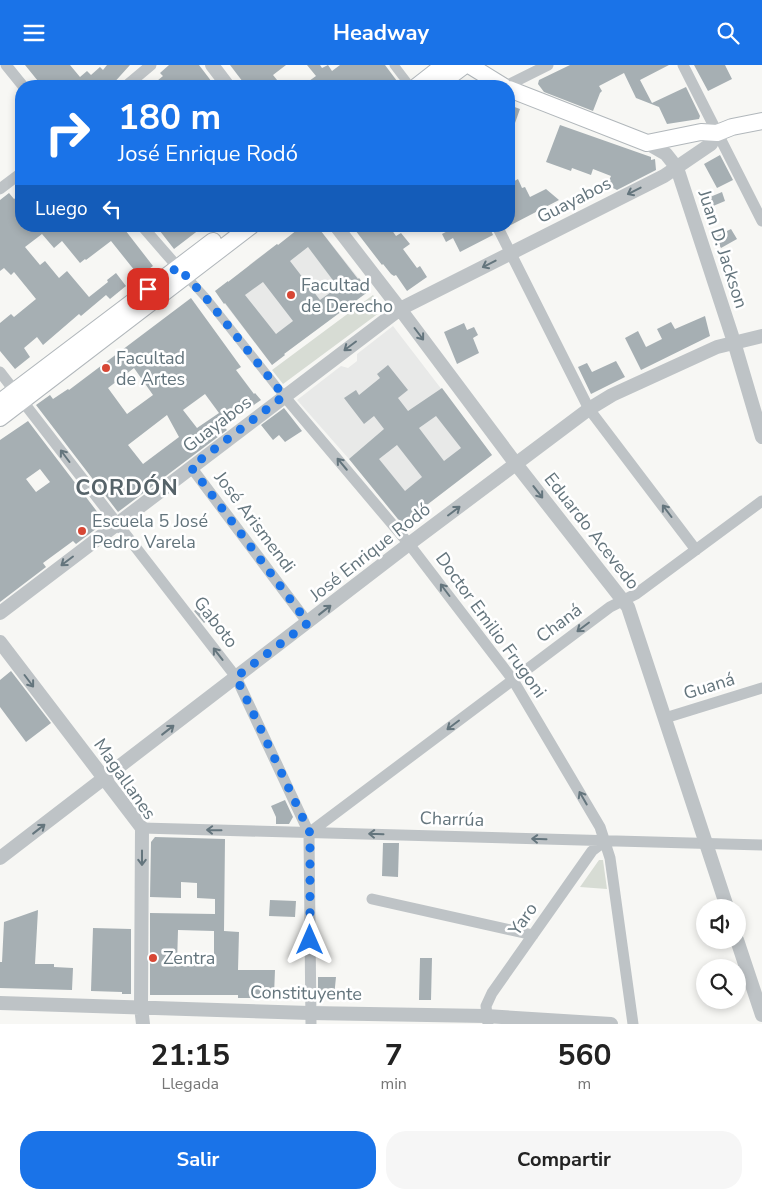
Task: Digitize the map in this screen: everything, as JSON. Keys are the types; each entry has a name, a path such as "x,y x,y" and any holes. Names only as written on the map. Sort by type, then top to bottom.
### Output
{"main road":[{"path":"425,80 444,65"},
{"path":"445,80 465,65"},
{"path":"469,65 494,80"},
{"path":"515,91 647,143 702,132 717,133 732,127 762,121"},
{"path":"182,271 225,232"},
{"path":"0,418 19,396 182,271 242,232"},
{"path":"0,402 19,396"}],"street":[{"path":"6,65 18,80"},
{"path":"133,80 151,65"},
{"path":"212,65 223,80"},
{"path":"394,65 405,80"},
{"path":"515,81 548,65"},
{"path":"683,65 762,221"},
{"name":"Guayabos","path":"0,613 400,309 677,168 711,144 717,133"},
{"name":"Juan D. Jackson","path":"647,143 666,154 677,168 734,342 762,437"},
{"path":"0,189 15,178"},
{"path":"147,232 206,298 284,396"},
{"name":"Eduardo Acevedo","path":"341,232 516,464 624,601 631,614 724,899"},
{"path":"500,232 589,409 696,550"},
{"name":"José Enrique Rodó","path":"0,859 409,544 589,409 612,395 716,347 762,336"},
{"name":"Gaboto","path":"0,373 236,677 310,833 311,1018"},
{"name":"Doctor Emilio Frugoni","path":"284,396 409,544 513,679 600,827 610,859 633,1024"},
{"name":"José Arismendi","path":"191,467 308,623"},
{"name":"Chaná","path":"310,833 610,607 636,594 762,501"},
{"name":"Magallanes","path":"0,642 142,829 142,1024"},
{"name":"Guaná","path":"666,718 762,688"},
{"name":"Charrúa","path":"142,829 762,845"},
{"name":"Yaro","path":"487,1020 486,1005 492,993 592,851 605,841"},
{"path":"372,899 533,935"},
{"path":"741,949 762,1015"},
{"name":"Constituyente","path":"0,1003 141,1007 311,1018 487,1020 611,1024"}],"shaded area":[{"name":"Facultad de Derecho","path":"295,232 322,232 369,291 272,365 215,291"},
{"path":"373,295 383,310 283,384 272,370"},
{"path":"393,326 492,455 402,524 349,459 297,400 341,366 348,368 357,361 357,354"},
{"path":"599,860 603,860 607,889 580,887"}],"building":[{"path":"25,65 70,65 80,77 87,71 91,75 100,67 103,70 107,65 130,65 116,80 37,80"},
{"path":"169,65 199,65 210,80 158,80 163,76 160,73"},
{"path":"230,65 286,65 273,75 277,80 241,80"},
{"path":"307,65 320,65 322,68 328,65 332,71 340,65 385,65 396,80 310,80 316,76"},
{"path":"570,65 669,65 640,80 652,103 686,87 700,116 699,119 667,124 659,107 636,98 624,73 599,86 602,91 593,111 544,92 538,84 539,80"},
{"path":"694,65 725,65 732,79 708,91"},
{"path":"515,107 520,109 515,123"},
{"path":"560,125 651,157 651,160 655,159 656,170 617,190 607,185 611,176 593,169 591,175 572,168 571,171 546,162"},
{"path":"720,155 733,180 717,188 704,164"},
{"path":"518,179 522,188 525,187 530,197 546,189 559,200 515,223 515,181"},
{"path":"722,192 725,201 706,209 703,200"},
{"path":"9,193 15,198 15,232 127,232 153,266 139,276 111,241 80,263 62,241 54,248 42,234 25,247 40,265 45,261 59,278 67,271 89,297 116,273 126,286 110,299 106,295 81,316 79,314 43,345 37,337 24,348 30,357 15,369 0,351 0,323 11,314 14,317 36,299 14,272 11,275 4,268 0,271 0,200"},
{"path":"731,229 737,239 721,248 715,237"},
{"path":"161,232 196,232 174,249"},
{"name":"Facultad de Derecho","path":"294,232 322,232 369,291 272,365 215,291","holes":["308,247 338,287 320,300 290,261","263,282 293,321 276,334 245,295"]},
{"path":"357,232 393,232 396,236 401,233 410,244 403,249 417,268 420,266 427,277 407,291 396,275 391,274"},
{"path":"446,232 492,232 493,235 460,252 453,238 446,242 442,234"},
{"path":"191,298 241,367 236,370 254,394 261,400 223,426 227,430 118,512 36,405 50,395 53,399 69,390","holes":["134,368 153,395 127,414 108,388","205,394 219,413 197,428 183,410","167,415 179,437 143,464 128,445"]},
{"path":"705,316 710,336 641,370 625,338 638,331 646,347 662,339 657,329 671,322 675,329"},
{"path":"464,323 467,330 474,327 478,335 473,338 479,353 457,364 444,332"},
{"path":"616,361 625,377 591,394 578,367 587,363 592,372"},
{"path":"388,365 408,390 398,398 408,411 442,388 492,455 402,524 349,459 384,429 374,416 364,424 344,398 356,390 359,395 380,378 377,374","holes":["436,416 461,448 444,461 419,428","397,445 422,477 405,491 379,459"]},
{"path":"284,408 302,431 285,442 279,435 273,440 261,425"},
{"path":"28,421 105,522 76,544 73,541 43,563 46,567 0,602 0,440","holes":["40,469 50,482 36,492 26,479"]},
{"path":"206,602 215,614 204,623 194,611"},
{"path":"11,671 51,723 26,742 0,707 0,680"},
{"path":"285,800 293,817 289,824 276,824 276,817 271,806"},
{"path":"155,837 225,839 224,931 239,932 238,970 275,970 274,995 261,996 260,998 238,998 238,995 150,995 150,913 215,914 215,899 197,898 197,883 181,882 181,898 150,897 151,842","holes":["178,930 214,931 214,964 177,964"]},
{"path":"383,843 399,843 398,877 382,876"},
{"path":"270,900 296,901 295,917 269,916"},
{"path":"38,910 35,964 54,964 54,967 73,968 72,990 0,988 0,962 2,962 4,922"},
{"path":"93,928 131,929 131,994 91,991"},
{"path":"420,958 432,958 431,1000 419,1000"},
{"path":"318,977 336,977 334,997 318,997"}],"place":[{"name":"Facultad de Derecho","path":"291,295"},
{"name":"Facultad de Artes","path":"106,368"},
{"name":"Escuela 5 José Pedro Varela","path":"82,531"},
{"name":"Zentra","path":"153,958"}],"district":[{"name":"CORDÓN","path":"127,487"}],"route":[{"path":"148,289 178,267 206,298 284,396 191,467 308,623 236,677 310,833 310,940"}]}
